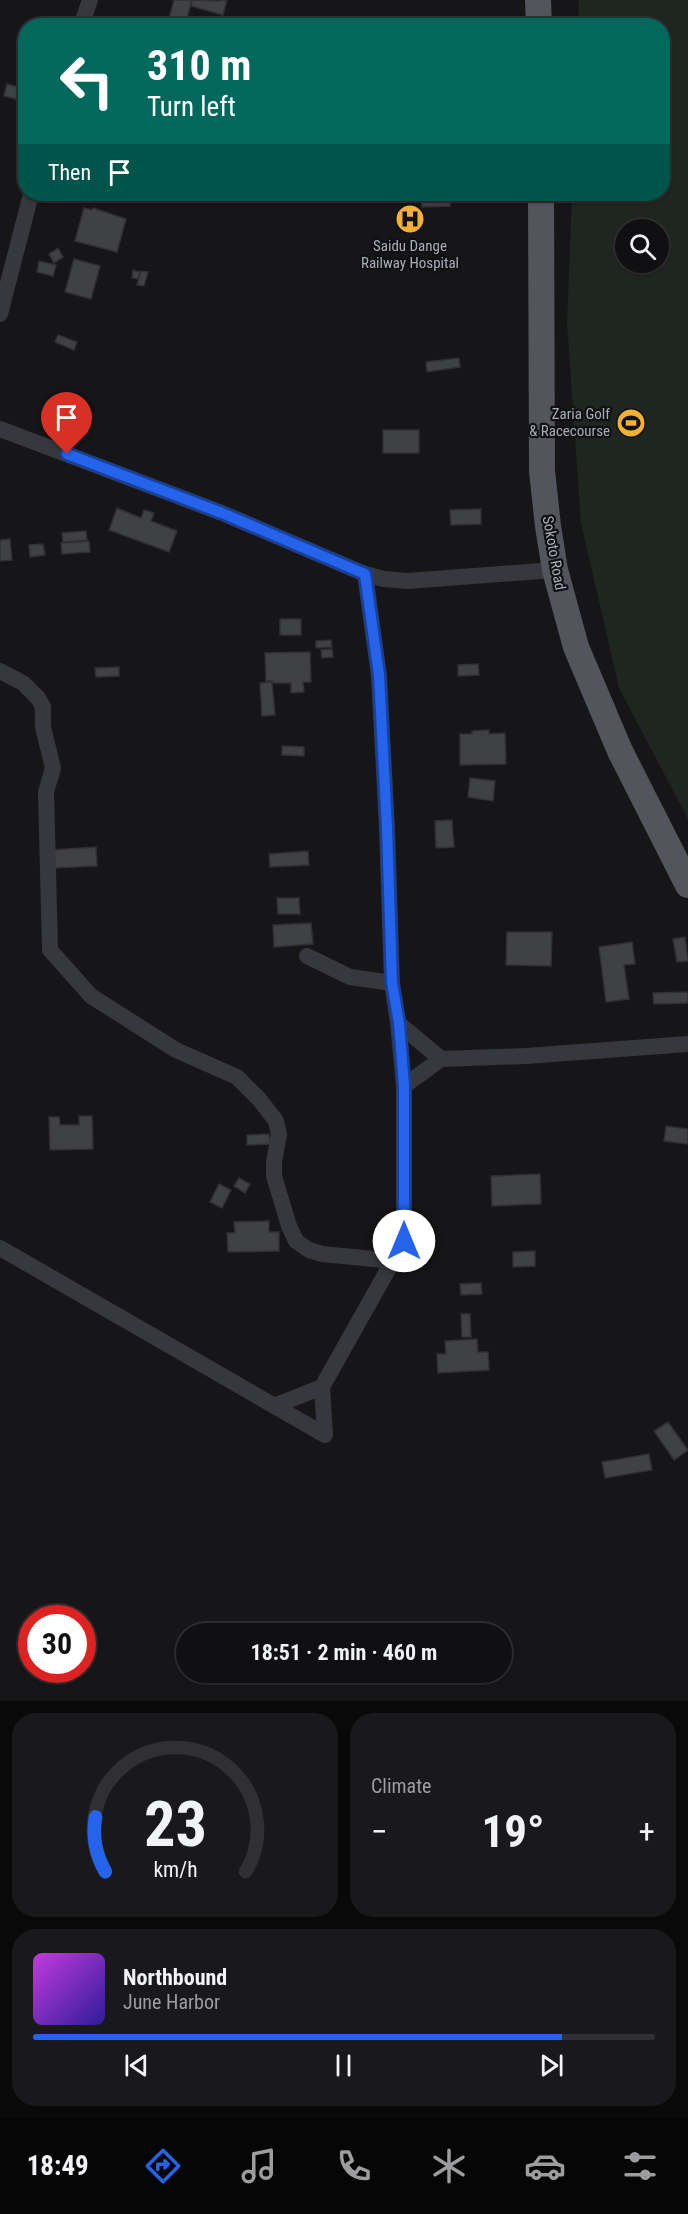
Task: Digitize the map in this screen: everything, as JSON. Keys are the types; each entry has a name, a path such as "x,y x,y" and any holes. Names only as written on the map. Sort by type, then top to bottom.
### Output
{"main road":[{"path":"538,0 539,18"},
{"path":"555,0 556,18"},
{"name":"Sokoto Road","path":"541,201 542,471 555,570 576,646 620,751 688,885"},
{"name":"Sokoto Road","path":"558,201 559,470 572,567 593,643 636,747 688,849"}],"street":[{"path":"84,18 90,0"},
{"path":"0,314 29,201"},
{"path":"0,429 222,513 365,574 384,579 407,581 555,570"},
{"path":"0,1248 325,1435 322,1387 404,1241 404,1086 399,1023 392,983 379,675 365,574"},
{"path":"0,671 23,683 38,698 43,707 43,727 52,768 46,792 50,950 90,996 176,1050 237,1077 259,1100 276,1122 279,1134 274,1176 289,1226 296,1241 309,1250 322,1254 394,1261"},
{"path":"307,956 350,977 392,983"},
{"path":"399,1023 441,1059"},
{"path":"404,1086 441,1059 526,1056 688,1044"},
{"path":"274,1406 322,1387"}],"shaded area":[{"name":"Zaria Golf & Racecourse","path":"579,0 688,0 688,819 619,688 581,523 567,323 572,201 670,201 670,18 578,18"}],"building":[{"path":"174,0 192,0 187,18 169,18"},
{"path":"192,0 227,0 223,15 191,6"},
{"path":"7,84 18,87 18,100 4,96"},
{"path":"422,201 450,201 450,206 422,207"},
{"path":"84,208 92,210 93,208 126,219 117,252 75,241"},
{"path":"58,248 63,257 54,263 49,254"},
{"path":"74,259 100,266 91,299 65,292"},
{"path":"39,261 56,265 53,276 37,272"},
{"path":"133,270 140,272 138,279 132,278"},
{"path":"141,271 148,272 144,286 137,285"},
{"path":"58,335 77,342 74,350 55,342"},
{"path":"459,358 460,367 427,372 426,362"},
{"path":"383,430 419,430 419,453 383,453"},
{"path":"117,508 141,518 144,510 154,513 151,521 177,531 169,552 109,530"},
{"path":"481,509 481,524 451,525 450,510"},
{"path":"86,531 87,540 63,542 62,533"},
{"path":"10,539 12,560 0,561 0,540"},
{"path":"89,541 90,552 62,554 61,543"},
{"path":"43,544 45,555 30,557 29,545"},
{"path":"280,619 301,619 301,635 280,635"},
{"path":"331,640 332,647 316,648 316,641"},
{"path":"332,649 333,657 322,658 321,650"},
{"path":"310,652 311,682 303,682 304,692 291,693 291,683 266,681 265,653"},
{"path":"478,664 479,675 458,676 458,665"},
{"path":"119,667 119,676 96,677 95,668"},
{"path":"272,682 275,715 262,716 260,683"},
{"path":"489,730 489,734 505,733 506,764 460,765 460,734"},
{"path":"282,746 304,747 304,756 282,755"},
{"path":"470,778 495,781 493,801 468,797"},
{"path":"452,820 454,847 436,848 435,821"},
{"path":"96,847 97,866 55,868 53,850"},
{"path":"308,851 309,865 270,867 269,854"},
{"path":"277,898 299,898 300,914 278,914"},
{"path":"311,923 313,944 274,947 273,925"},
{"path":"507,932 552,932 551,966 506,965"},
{"path":"685,937 688,961 677,962 673,939"},
{"path":"632,942 635,964 624,965 629,999 606,1002 599,947"},
{"path":"688,992 688,1003 654,1004 653,993"},
{"path":"79,1116 92,1116 93,1149 50,1150 49,1117 59,1117 60,1125 79,1125"},
{"path":"666,1126 688,1129 688,1144 664,1141"},
{"path":"269,1134 270,1144 247,1145 247,1135"},
{"path":"540,1174 541,1204 492,1206 491,1176"},
{"path":"239,1178 250,1184 245,1193 234,1186"},
{"path":"219,1184 231,1190 222,1208 210,1202"},
{"path":"269,1221 269,1232 279,1232 279,1251 228,1252 227,1233 235,1233 234,1222"},
{"path":"535,1251 535,1266 513,1267 513,1252"},
{"path":"481,1283 482,1294 461,1295 460,1284"},
{"path":"461,1314 470,1314 471,1337 462,1337"},
{"path":"477,1339 478,1352 488,1352 489,1370 438,1373 437,1354 446,1354 445,1341"},
{"path":"668,1422 688,1450 674,1460 654,1431"},
{"path":"649,1454 652,1470 605,1478 602,1462"}],"place":[{"name":"Saidu Dange Railway Hospital","path":"410,219"},
{"name":"Zaria Golf & Racecourse","path":"631,423"}],"route":[{"path":"67,454 222,513 365,574 379,675 392,983 399,1023 404,1086 404,1241"}]}
